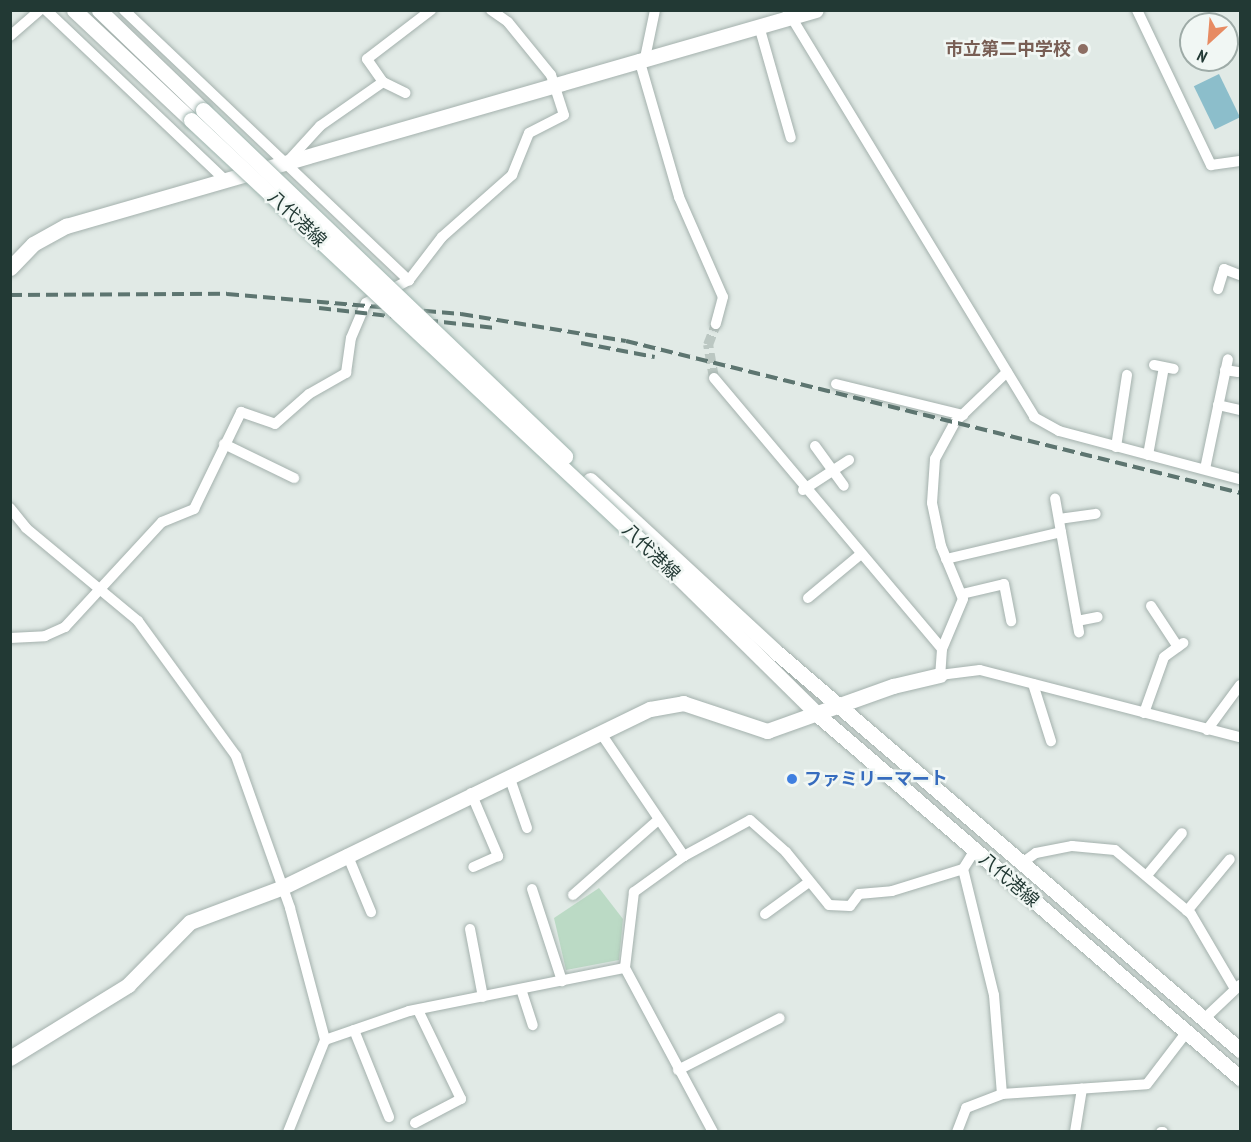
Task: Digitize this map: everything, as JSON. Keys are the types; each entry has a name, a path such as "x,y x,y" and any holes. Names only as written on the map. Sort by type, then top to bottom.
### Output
{"main road":[{"name":"八代港線","path":"74,10 658,557 818,715 1240,1078"},
{"name":"八代港線","path":"99,10 590,480 775,651 845,706 1022,863 1240,1050"},
{"path":"10,268 33,244 66,226 222,177 286,162 759,26 788,14 816,10"},
{"path":"10,1058 128,985 190,922 283,887 471,793 667,703 709,710 767,731 845,706 893,686 940,675"}],"street":[{"path":"10,36 40,10"},
{"path":"46,10 222,177"},
{"path":"124,10 409,280"},
{"path":"406,93 383,82 367,59 431,10"},
{"path":"10,638 45,636 65,627 162,522 194,509 241,412 275,424 309,394 345,373 351,338 366,303 409,280 442,237 512,174 529,133 564,115 552,84 524,41 491,10"},
{"path":"655,10 642,58 679,197 723,297 716,324"},
{"path":"1137,10 1211,165 1240,161"},
{"path":"788,14 1007,372 1044,425 1116,447 1240,479"},
{"path":"759,26 791,138"},
{"path":"286,162 320,126 383,82"},
{"path":"1218,289 1224,269 1240,275"},
{"path":"1204,469 1226,364 1238,372"},
{"path":"1148,455 1160,415 1164,367"},
{"path":"1007,372 963,415 935,459 931,485 946,559 962,594 958,622 942,649 940,675 980,670 1240,738"},
{"path":"1116,447 1127,375"},
{"path":"714,378 803,490 942,649"},
{"path":"836,384 963,415"},
{"path":"1218,405 1240,410"},
{"path":"224,444 294,478"},
{"path":"815,446 844,486"},
{"path":"803,490 849,460"},
{"path":"1055,499 1078,626 1098,617"},
{"path":"10,508 26,528 103,586 138,621 224,732 283,887 325,1040 288,1131"},
{"path":"1059,519 1096,514"},
{"path":"946,559 1061,532"},
{"path":"808,598 861,555"},
{"path":"962,594 1004,584 1011,621"},
{"path":"1144,713 1164,657 1180,645 1151,606"},
{"path":"1033,684 1051,741"},
{"path":"1207,730 1240,685"},
{"path":"600,732 684,856"},
{"path":"509,776 527,828"},
{"path":"471,793 498,856 473,867"},
{"path":"573,895 658,820"},
{"path":"713,1131 678,1070 625,968 634,892 684,856 750,820 829,905 850,906 859,894 892,891 963,868 975,850"},
{"path":"1148,874 1182,833"},
{"path":"1022,863 1036,853 1102,846 1148,874 1188,910 1238,987 1204,1019"},
{"path":"347,854 371,912"},
{"path":"1188,910 1230,859"},
{"path":"963,868 994,995 1002,1094"},
{"path":"765,914 808,882"},
{"path":"532,890 562,981"},
{"path":"470,929 483,997"},
{"path":"325,1040 418,1010 625,968"},
{"path":"521,989 533,1025"},
{"path":"418,1010 461,1099 422,1123"},
{"path":"678,1070 780,1018"},
{"path":"354,1030 389,1117"},
{"path":"957,1131 966,1108 1002,1094 1147,1084 1186,1033"},
{"path":"1075,1131 1082,1089"}],"green space":[{"path":"599,888 623,919 619,960 566,970 554,918"}],"water":[{"path":"1219,74 1240,117 1215,129 1194,86"}],"tunnel":[{"path":"714,378 708,345 716,324"}],"railway":[{"path":"10,295 227,294 461,314 626,341 1240,493"},
{"path":"319,308 495,328"},
{"path":"581,343 655,357"}],"place":[{"name":"市立第二中学校","path":"1083,49"},
{"name":"ファミリーマート","path":"792,779"}]}
